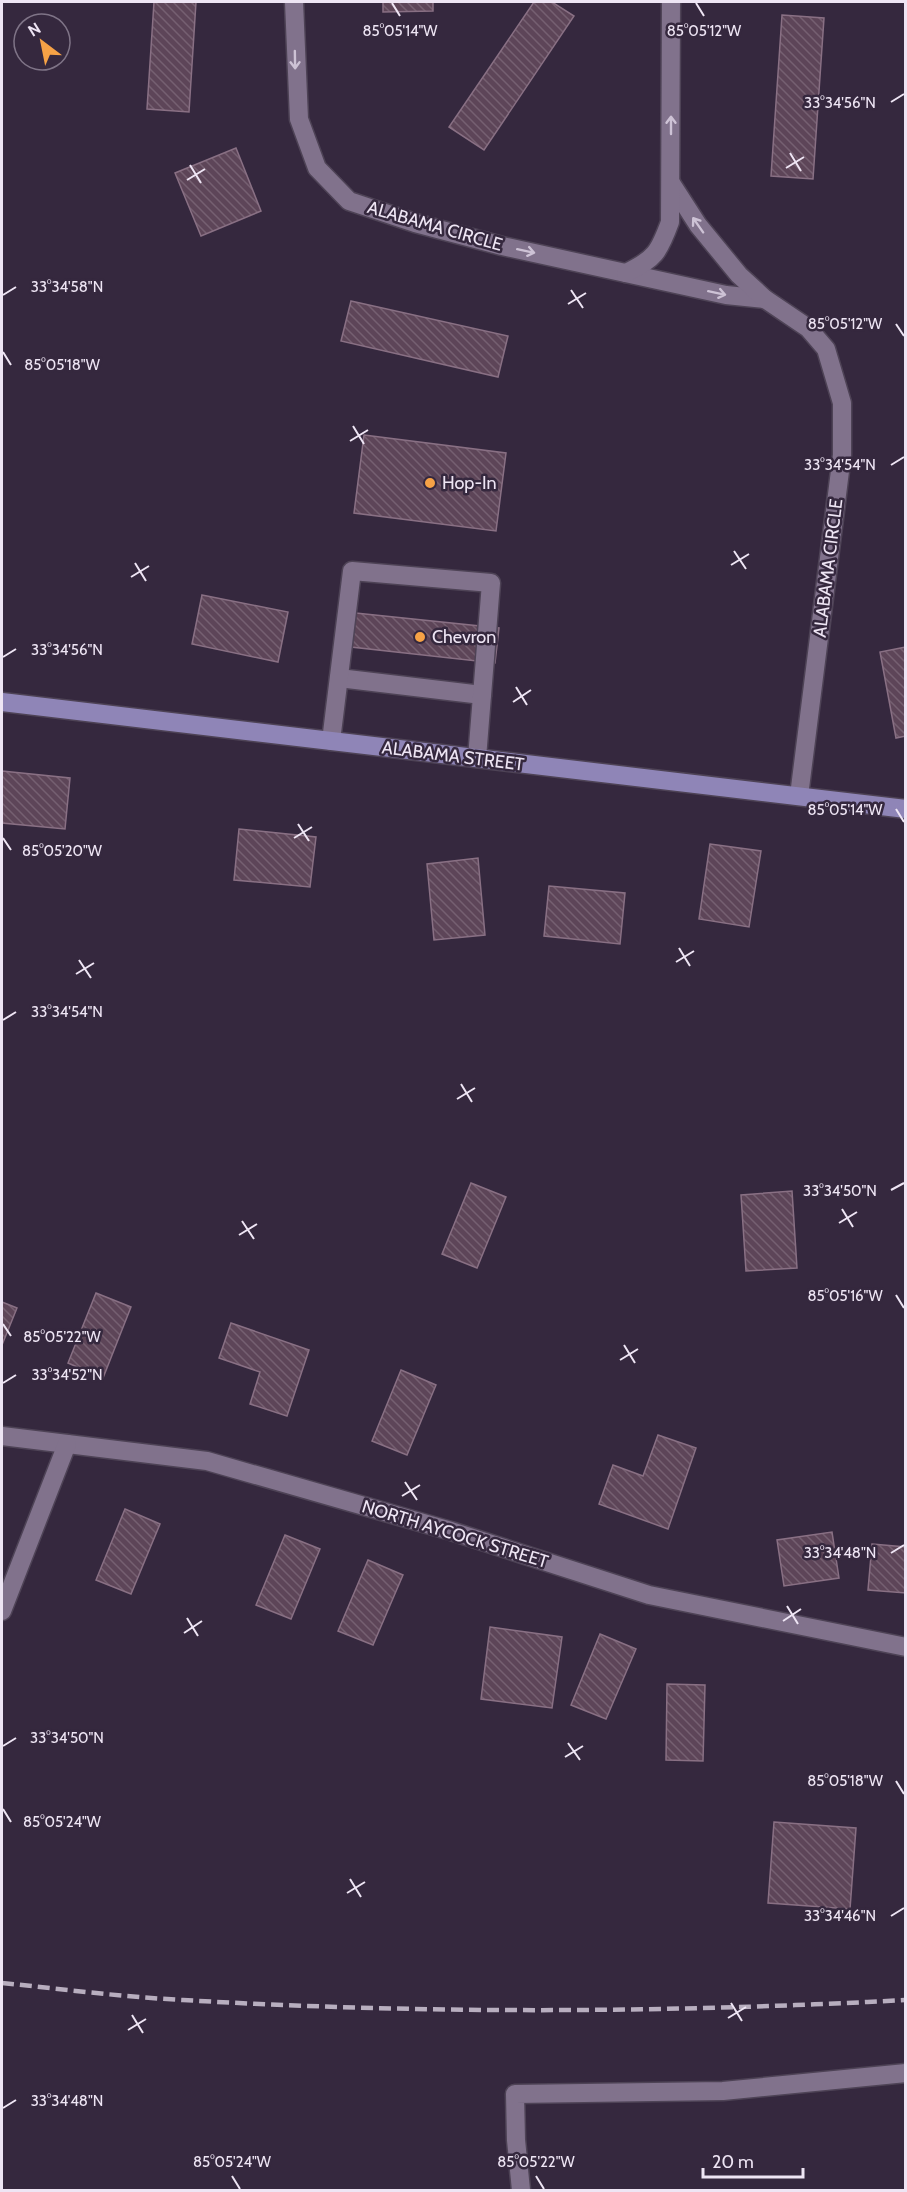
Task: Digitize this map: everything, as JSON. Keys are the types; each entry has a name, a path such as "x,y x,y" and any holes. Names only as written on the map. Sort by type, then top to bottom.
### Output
{"main road":[{"name":"ALABAMA STREET","path":"2,702 906,809"}],"street":[{"name":"ALABAMA CIRCLE","path":"294,2 299,119 317,168 349,201 415,223 502,246 726,295 765,299"},
{"path":"626,273 652,261 662,245 670,222 671,2"},
{"name":"ALABAMA CIRCLE","path":"671,183 717,251 765,299 808,328 826,349 842,403 842,455 799,796"},
{"path":"331,741 352,572 490,583 477,758"},
{"path":"339,678 482,695"},
{"name":"NORTH AYCOCK STREET","path":"2,1436 207,1461 451,1531 649,1595 906,1647"},
{"path":"2,1611 68,1444"},
{"path":"521,2190 516,2140 516,2094 723,2091 906,2073"}],"building":[{"path":"154,2 196,2 189,112 147,109"},
{"path":"383,2 433,2 433,11 383,12"},
{"path":"534,2 552,2 574,16 484,150 449,127"},
{"path":"782,15 824,18 813,179 771,176"},
{"path":"236,148 261,211 201,236 175,173"},
{"path":"351,301 508,336 498,377 341,341"},
{"name":"Hop-In","path":"364,435 506,453 496,531 354,513"},
{"path":"202,595 288,612 278,662 192,644"},
{"name":"Chevron","path":"346,612 499,628 495,663 342,646"},
{"path":"906,647 906,736 896,738 880,652"},
{"path":"2,771 70,778 65,829 2,823"},
{"path":"239,829 316,837 310,887 234,880"},
{"path":"710,844 761,851 749,927 699,919"},
{"path":"478,858 485,935 434,940 427,864"},
{"path":"549,886 625,893 620,944 544,936"},
{"path":"471,1183 506,1197 477,1268 442,1254"},
{"path":"792,1191 797,1268 746,1271 741,1195"},
{"path":"96,1293 131,1307 103,1378 68,1363"},
{"path":"2,1302 17,1308 2,1345"},
{"path":"231,1323 309,1350 287,1416 250,1404 260,1372 219,1358"},
{"path":"401,1370 436,1385 407,1455 372,1441"},
{"path":"658,1435 696,1448 668,1529 599,1504 613,1465 643,1476"},
{"path":"125,1509 160,1524 131,1594 96,1580"},
{"path":"832,1532 839,1578 784,1586 777,1540"},
{"path":"285,1535 320,1549 291,1619 256,1605"},
{"path":"872,1544 906,1547 906,1593 868,1590"},
{"path":"368,1560 403,1575 373,1645 338,1631"},
{"path":"490,1627 562,1637 552,1708 481,1699"},
{"path":"600,1634 636,1649 606,1719 571,1705"},
{"path":"667,1684 705,1685 703,1761 666,1760"},
{"path":"774,1822 856,1828 850,1909 768,1903"}],"railway":[{"path":"2,1983 183,2000 454,2010 635,2009 906,2000"}],"place":[{"name":"Hop-In","path":"430,483"},
{"name":"Chevron","path":"420,637"}]}
